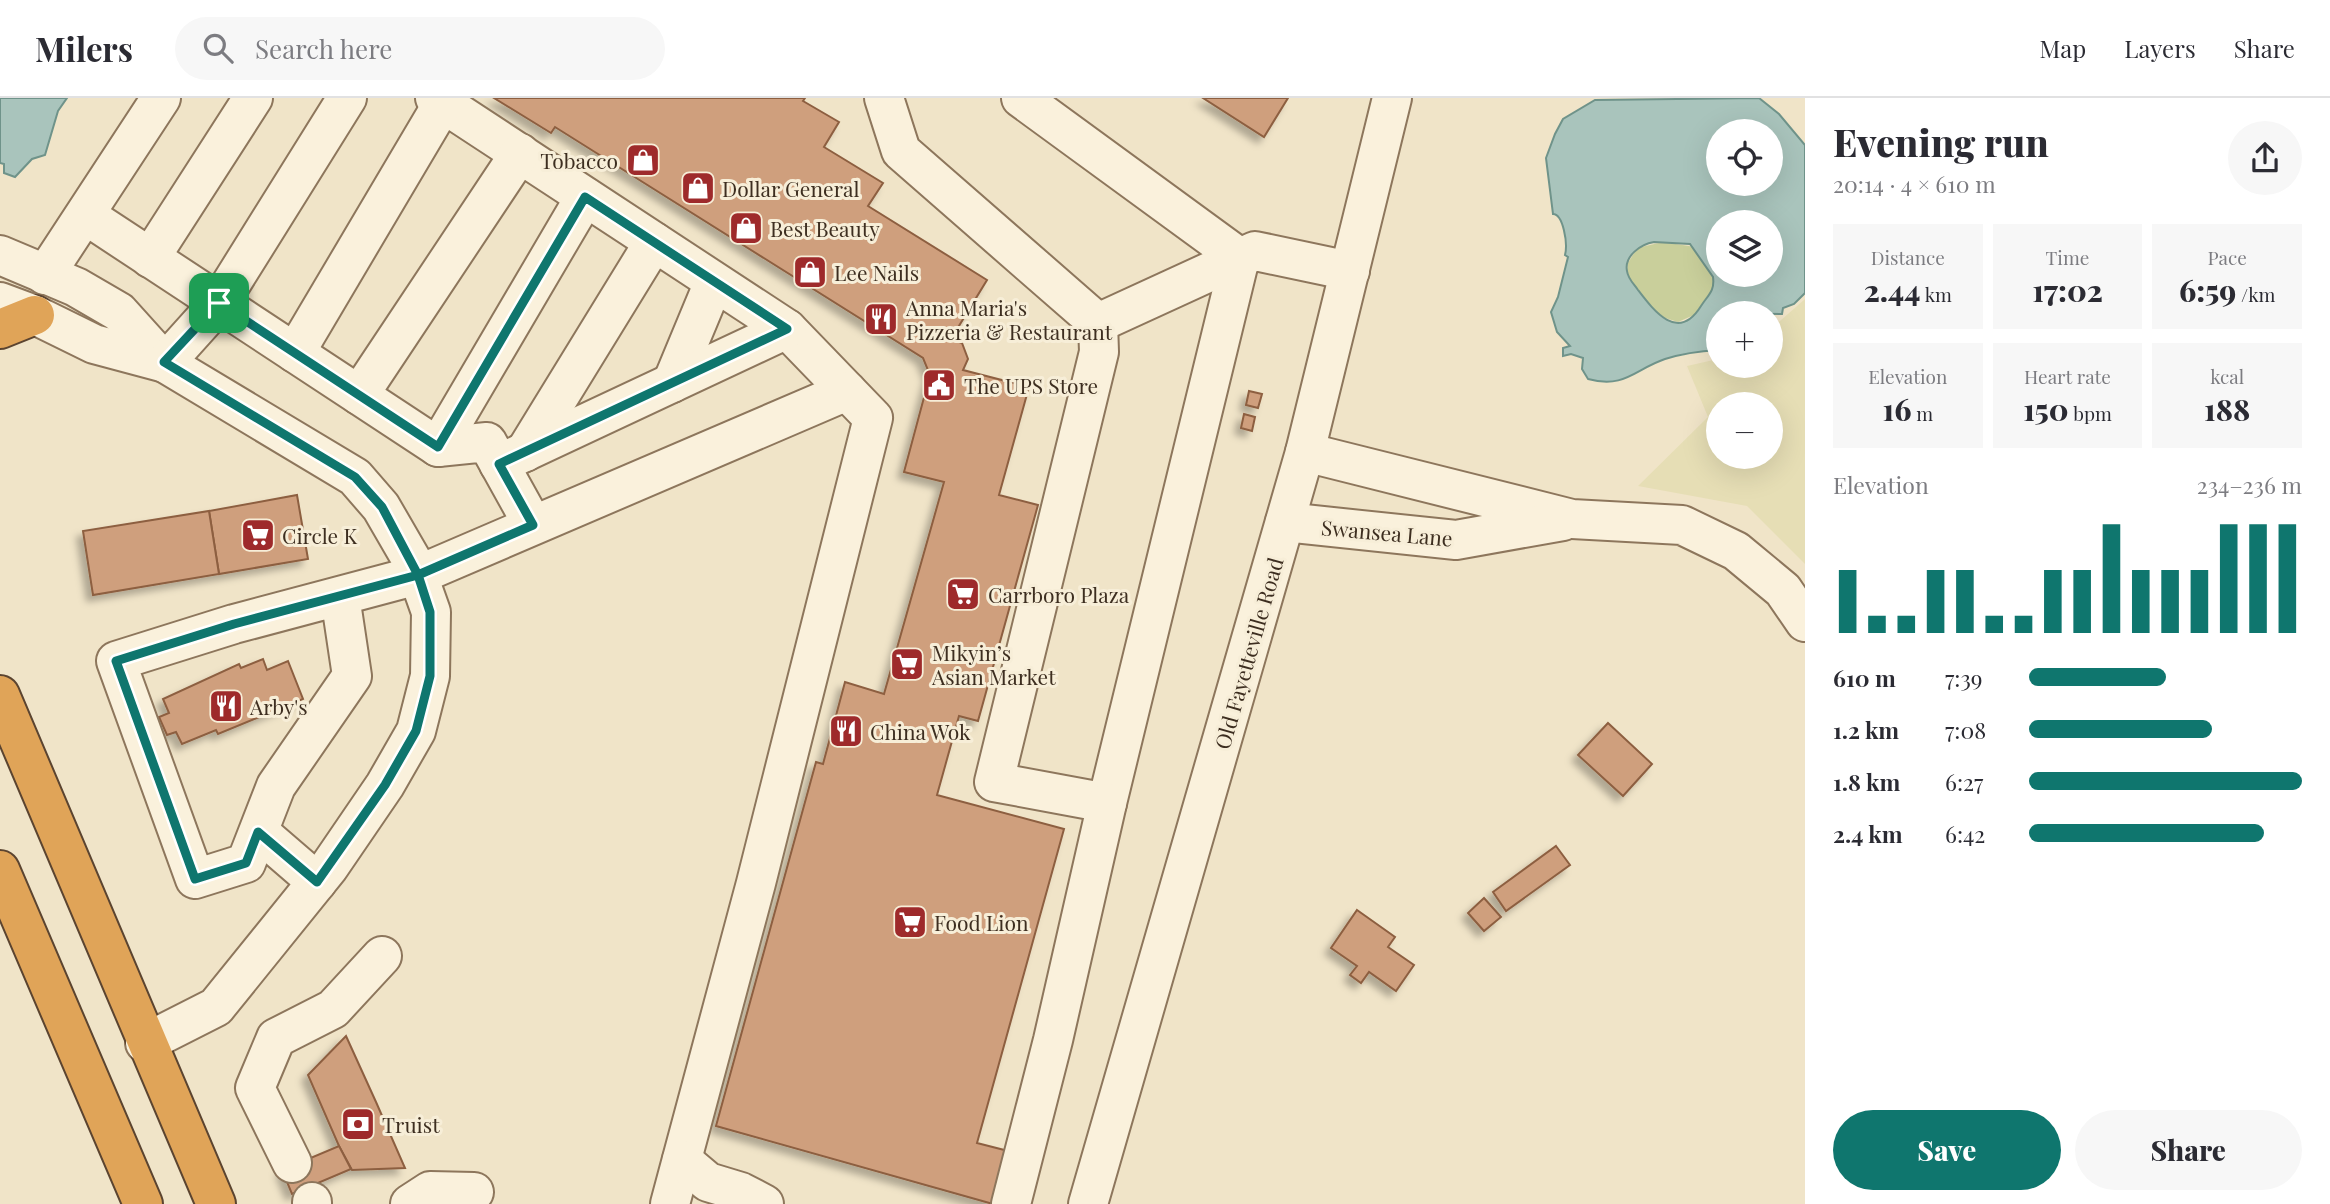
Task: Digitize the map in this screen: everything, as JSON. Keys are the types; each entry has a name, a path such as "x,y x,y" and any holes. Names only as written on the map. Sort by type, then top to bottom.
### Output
{"highway":[{"path":"0,329 17,308"},
{"path":"0,695 145,1043 216,1204"},
{"path":"0,870 143,1204"}],"street":[{"path":"45,275 87,216 161,98"},
{"path":"150,258 253,98"},
{"path":"164,362 219,303 346,98"},
{"path":"884,98 901,151 1098,323 1099,352 994,782 1107,803"},
{"path":"1021,98 1240,258"},
{"name":"Old Fayetteville Road","path":"1088,1204 1305,453 1392,98"},
{"path":"295,353 439,101 787,329 873,418 757,883 670,1204"},
{"path":"359,395 520,153"},
{"path":"438,447 585,197"},
{"path":"87,216 438,447 487,442 512,458 533,525"},
{"path":"512,458 654,242"},
{"path":"1098,323 1255,251 1350,271"},
{"path":"0,255 76,287 119,313 164,362 355,477 382,507 418,575 430,612 430,676 416,731 385,785 317,882 216,1007 145,1043"},
{"path":"1011,1204 1240,258"},
{"path":"672,383 714,282"},
{"path":"17,308 94,344 164,362"},
{"path":"512,458 787,329"},
{"path":"340,596 352,676 276,786 246,863 195,879 116,661 234,624 418,575 847,391"},
{"name":"Swansea Lane","path":"1305,453 1572,519 1682,525 1736,551 1783,590 1805,622"},
{"name":"Swansea Lane","path":"1285,522 1455,540 1572,519"},
{"path":"258,832 317,882"},
{"path":"292,1163 255,1087 276,1038 333,1009 382,956"},
{"path":"682,1160 708,1182 741,1192 764,1204"},
{"path":"410,1204 430,1191 462,1192"}],"shaded area":[{"path":"1805,299 1805,564 1747,506 1638,486 1706,419 1706,469 1783,469 1783,392 1706,392 1706,412 1687,366 1706,362 1706,378 1783,378 1783,318"}],"green space":[{"path":"1663,242 1695,247 1706,265 1706,287 1713,289 1694,315 1678,322 1656,315 1627,275 1628,263 1637,248"}],"water":[{"path":"0,98 67,98 58,111 45,155 32,159 15,177 4,173 4,164 0,163"},
{"path":"1759,98 1779,114 1805,145 1805,293 1794,304 1783,308 1783,301 1706,301 1706,351 1665,359 1621,380 1611,382 1588,379 1582,369 1583,358 1571,354 1563,356 1563,348 1570,346 1557,332 1551,312 1558,297 1568,257 1565,255 1562,224 1557,215 1553,214 1546,158 1563,119 1595,100","holes":["1706,210 1783,210 1783,287 1713,287 1692,317 1675,323 1659,314 1644,298 1627,271 1631,256 1639,248 1654,242 1690,244 1706,267"]}],"building":[{"name":"Carrboro Plaza","path":"494,98 805,98 803,101 839,122 824,147 883,183 868,206 987,280 951,339 962,343 968,359 963,370 1029,387 999,495 1038,505 978,721 959,716 937,795 1064,829 977,1143 1016,1153 993,1204 716,1126 816,762 823,764 845,682 884,694 944,482 904,472 930,375 923,358 555,127 551,133"},
{"path":"1203,98 1288,98 1264,137"},
{"path":"1249,391 1262,394 1258,408 1246,405"},
{"path":"1244,414 1255,417 1252,431 1241,428"},
{"name":"Circle K","path":"297,495 308,559 219,574 209,511"},
{"path":"209,511 219,574 93,595 83,531"},
{"name":"Arby's","path":"263,659 267,670 288,661 303,699 218,734 216,730 182,744 176,732 167,735 159,717 169,713 163,699 239,664 241,668"},
{"path":"1608,723 1652,764 1623,796 1578,755"},
{"path":"1556,846 1570,865 1506,911 1493,892"},
{"path":"1484,898 1501,917 1484,931 1468,913"},
{"path":"1357,910 1395,937 1388,947 1414,965 1396,991 1369,972 1361,983 1350,975 1357,966 1331,948"},
{"name":"Truist","path":"346,1036 405,1168 352,1170 339,1146 308,1075"},
{"path":"339,1146 351,1169 292,1194 282,1170"}],"place":[{"name":"Tobacco","path":"643,160"},
{"name":"Dollar General","path":"698,188"},
{"name":"Best Beauty","path":"746,228"},
{"name":"Lee Nails","path":"810,272"},
{"name":"Anna Maria's Pizzeria & Restaurant","path":"881,319"},
{"name":"The UPS Store","path":"939,385"},
{"name":"Circle K","path":"258,535"},
{"name":"Carrboro Plaza","path":"963,594"},
{"name":"Mikyin’s Asian Market","path":"907,664"},
{"name":"Arby's","path":"226,706"},
{"name":"China Wok","path":"846,731"},
{"name":"Food Lion","path":"910,922"},
{"name":"Truist","path":"358,1124"}],"route":[{"path":"219,303 164,362 355,477 382,507 418,575 234,624 116,661 195,879 246,863 258,832 317,882 385,785 416,731 430,676 430,612 418,575 533,525 499,464 787,329 585,197 438,447 219,303"}]}
